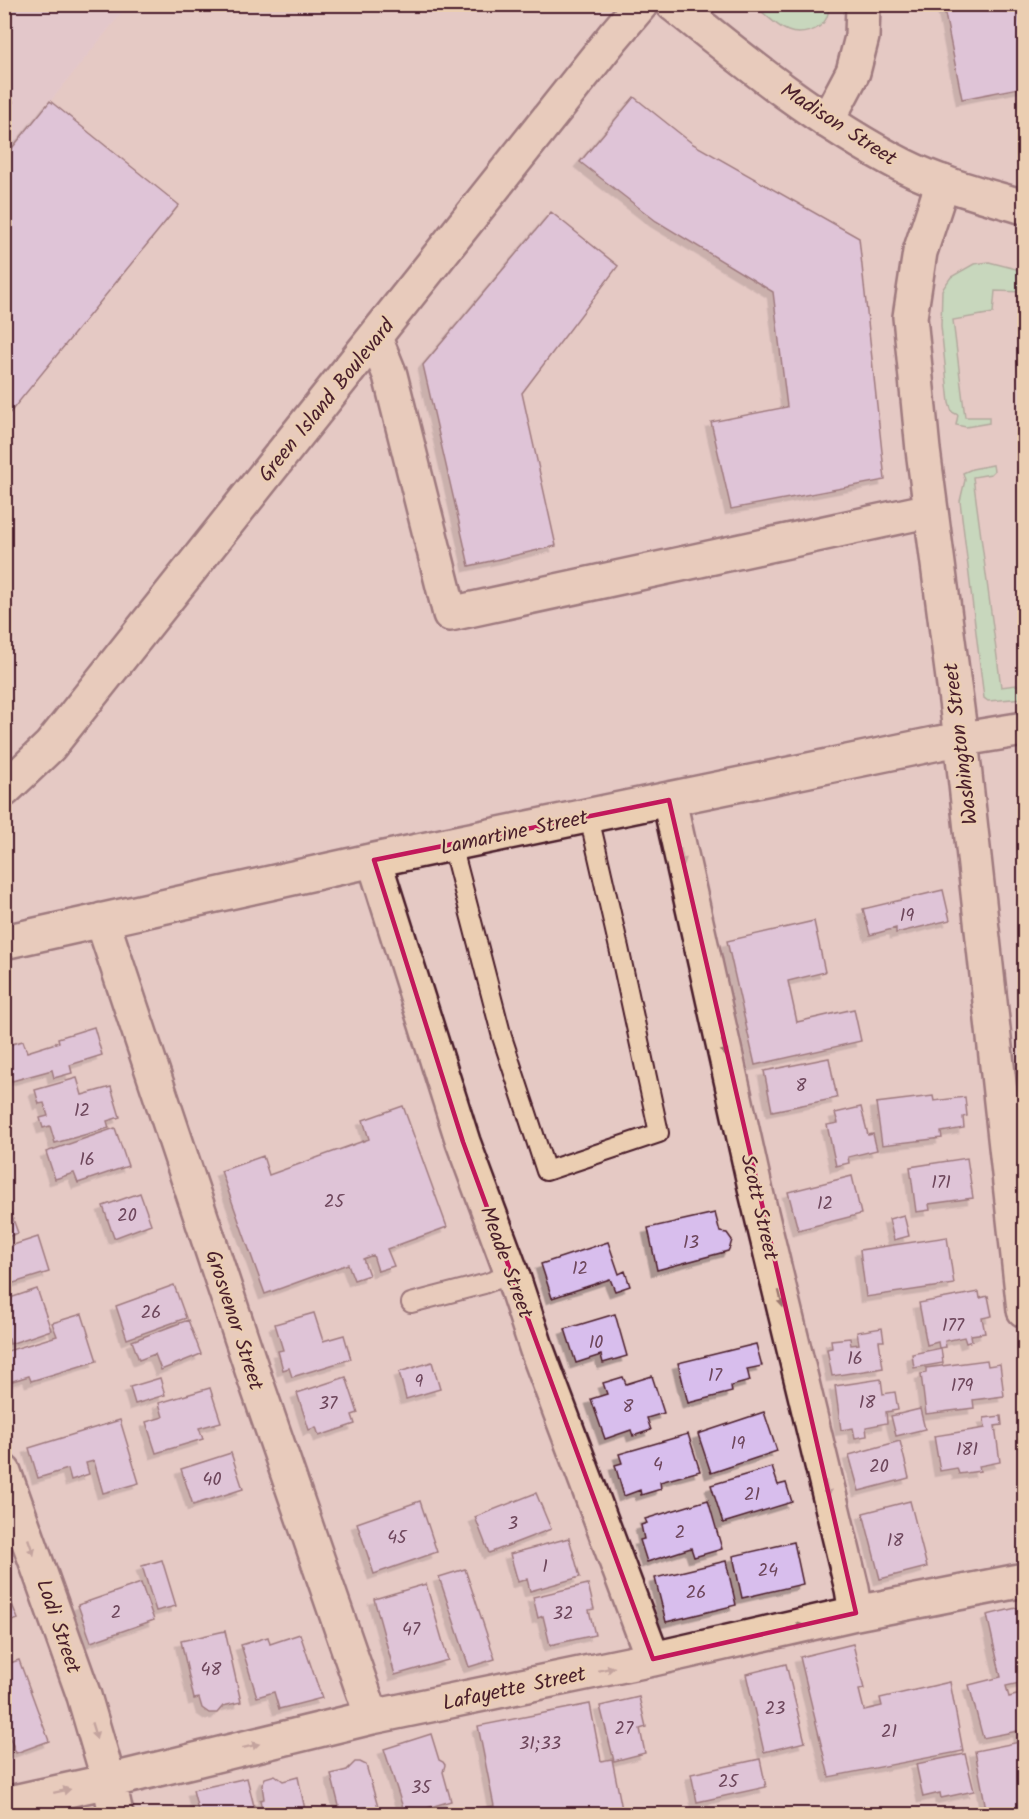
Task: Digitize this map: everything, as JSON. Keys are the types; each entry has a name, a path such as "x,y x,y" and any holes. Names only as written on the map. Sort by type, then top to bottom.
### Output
{"street":[{"name":"Green Island Boulevard","path":"4,790 50,746 641,4"},
{"name":"Madison Street","path":"673,4 739,57 827,121 905,167 943,182 1024,207"},
{"path":"827,121 853,72 862,37 863,4"},
{"name":"Washington Street","path":"943,182 920,252 910,317 931,510 1014,1130 1024,1310"},
{"path":"375,338 390,375 450,614 931,510"},
{"name":"Lamartine Street","path":"4,942 374,860 961,739 1024,729"},
{"name":"Scott Street","path":"669,800 756,1192 856,1613"},
{"name":"Meade Street","path":"374,860 463,1142 512,1274 537,1350 653,1659"},
{"name":"Grosvenor Street","path":"102,920 259,1390 372,1718"},
{"name":"Lodi Street","path":"4,1472 84,1696 109,1781 116,1815"},
{"name":"Lafayette Street","path":"4,1804 372,1718 653,1659 856,1613 1024,1580"}],"lane":[{"path":"452,845 502,1036 546,1171 659,1133 589,817"},
{"path":"411,1303 484,1284 512,1274"}],"highlighted area":[{"path":"669,800 856,1613 653,1659 463,1142 374,860"}],"shaded area":[{"path":"5,5 128,5 5,158"}],"green space":[{"path":"754,5 830,5 826,19 819,27 798,33 779,26"},
{"path":"989,262 1024,271 1024,292 995,291 993,313 953,320 965,417 989,417 989,423 966,427 956,425 958,415 952,412 949,403 941,326 942,290 951,277 974,264"},
{"path":"993,465 994,471 991,474 973,477 1001,687 1024,684 1024,698 988,701 984,698 960,501 965,480 963,473"}],"building":[{"path":"943,4 1017,4 1024,42 1024,87 962,99"},
{"path":"4,95 13,102 4,113"},
{"path":"634,97 693,144 859,238 885,480 731,509 711,422 787,407 773,292 656,221 580,162"},
{"path":"50,101 179,205 4,420 4,158"},
{"path":"551,212 618,266 522,393 556,546 469,566 423,365"},
{"path":"943,890 950,920 896,933 896,928 870,935 863,909"},
{"path":"814,921 825,972 788,981 797,1022 854,1009 861,1041 755,1065 727,941"},
{"path":"94,1027 102,1055 70,1065 72,1073 54,1078 52,1070 12,1081 4,1055 4,1046 23,1041 27,1052 59,1042 58,1038"},
{"path":"829,1058 837,1098 772,1111 764,1071"},
{"path":"77,1078 82,1095 111,1087 120,1117 107,1121 109,1128 55,1143 50,1126 43,1128 40,1118 48,1116 44,1103 39,1104 35,1090"},
{"path":"933,1096 934,1101 965,1097 967,1116 963,1117 964,1128 941,1132 942,1138 882,1145 876,1103"},
{"path":"403,1106 447,1227 387,1249 394,1266 378,1271 373,1255 363,1259 369,1275 354,1280 348,1264 265,1294 221,1171 263,1156 269,1175 369,1139 363,1120"},
{"path":"861,1107 868,1135 873,1134 877,1150 848,1157 849,1163 836,1166 827,1125 838,1123 835,1113"},
{"path":"115,1128 128,1166 78,1183 74,1173 55,1179 46,1152"},
{"path":"967,1158 973,1198 929,1204 930,1210 916,1212 910,1167"},
{"path":"852,1176 861,1214 798,1230 788,1192"},
{"path":"140,1193 151,1224 114,1238 103,1206"},
{"path":"4,1194 18,1233 4,1238"},
{"path":"715,1213 720,1232 727,1233 732,1240 728,1251 657,1270 648,1228"},
{"path":"904,1215 909,1236 894,1240 889,1219"},
{"path":"38,1237 49,1272 4,1286 4,1248"},
{"path":"947,1237 954,1284 866,1297 860,1250"},
{"path":"608,1242 619,1274 625,1271 630,1286 615,1291 610,1279 552,1298 541,1264"},
{"path":"174,1285 186,1318 127,1339 116,1306"},
{"path":"37,1289 51,1330 10,1344 9,1339 4,1340 4,1300"},
{"path":"979,1292 980,1298 988,1296 992,1316 982,1318 985,1333 971,1335 972,1341 966,1343 964,1337 945,1341 946,1347 939,1348 938,1342 927,1345 919,1303"},
{"path":"314,1313 323,1341 344,1335 351,1359 292,1377 289,1368 283,1370 278,1351 283,1350 275,1324"},
{"path":"82,1314 97,1361 31,1381 29,1376 6,1383 4,1352 57,1336 52,1323"},
{"path":"615,1314 627,1356 603,1363 601,1355 576,1363 565,1329"},
{"path":"188,1320 201,1354 161,1370 155,1354 139,1360 132,1341"},
{"path":"882,1328 884,1341 879,1341 883,1368 832,1376 827,1349 832,1348 831,1340 850,1338 851,1345 859,1344 857,1332"},
{"path":"756,1344 762,1366 747,1369 750,1381 731,1386 732,1392 688,1403 678,1363"},
{"path":"941,1348 943,1363 914,1368 912,1354"},
{"path":"987,1360 988,1366 1000,1364 1004,1396 973,1400 974,1408 926,1414 921,1374 926,1373 926,1368"},
{"path":"432,1362 440,1389 406,1399 399,1372"},
{"path":"652,1376 664,1413 647,1418 651,1430 633,1436 631,1430 605,1439 591,1399 607,1394 603,1383 623,1377 626,1384"},
{"path":"346,1377 358,1413 352,1415 355,1424 319,1436 316,1427 309,1430 297,1393"},
{"path":"160,1378 165,1395 135,1404 130,1387"},
{"path":"881,1379 883,1394 895,1392 898,1410 886,1412 887,1423 866,1427 867,1436 855,1438 853,1428 841,1430 835,1386"},
{"path":"210,1388 221,1422 199,1428 203,1439 156,1453 146,1422 163,1417 159,1403"},
{"path":"920,1409 925,1429 896,1436 891,1416"},
{"path":"764,1412 777,1451 711,1473 698,1434"},
{"path":"1001,1416 1002,1425 995,1426 1000,1462 979,1466 980,1471 959,1474 957,1468 940,1471 934,1436 985,1428 984,1418"},
{"path":"120,1420 139,1483 103,1493 94,1461 86,1463 89,1474 71,1480 68,1469 38,1478 29,1448"},
{"path":"688,1434 700,1471 660,1482 661,1489 641,1495 640,1490 624,1496 615,1465 622,1463 619,1454"},
{"path":"900,1441 909,1478 859,1491 849,1455"},
{"path":"231,1453 243,1489 193,1505 181,1469"},
{"path":"772,1467 778,1485 786,1483 792,1502 723,1523 711,1485"},
{"path":"536,1493 551,1529 489,1553 475,1517"},
{"path":"708,1500 722,1549 694,1557 691,1548 647,1562 640,1540 644,1539 641,1525 647,1523 645,1519"},
{"path":"420,1501 437,1552 374,1574 357,1523"},
{"path":"910,1501 927,1567 880,1579 863,1513"},
{"path":"569,1538 580,1577 530,1591 527,1579 518,1582 510,1554"},
{"path":"794,1542 803,1584 742,1598 733,1556"},
{"path":"162,1560 176,1606 156,1611 142,1566"},
{"path":"726,1561 736,1605 666,1622 655,1578"},
{"path":"465,1569 495,1659 469,1667 439,1577"},
{"path":"141,1583 154,1620 91,1642 78,1605"},
{"path":"426,1584 448,1660 395,1675 374,1599"},
{"path":"588,1584 594,1609 589,1610 595,1635 550,1645 543,1616 538,1618 533,1597"},
{"path":"4,1585 18,1619 4,1624"},
{"path":"1024,1606 1024,1682 1006,1686 1009,1697 1024,1693 1024,1814 987,1814 975,1751 1020,1742 1018,1731 983,1738 969,1685 1001,1677 987,1615"},
{"path":"225,1631 241,1702 223,1706 217,1713 209,1713 202,1708 199,1698 194,1699 181,1641"},
{"path":"300,1634 322,1698 279,1709 274,1692 257,1697 241,1645 268,1637 270,1644"},
{"path":"853,1644 864,1689 859,1690 864,1710 882,1706 880,1698 950,1682 963,1751 829,1777 800,1657"},
{"path":"19,1660 49,1741 16,1753 4,1722 4,1665"},
{"path":"786,1664 805,1742 764,1752 746,1674"},
{"path":"639,1697 646,1727 640,1729 645,1753 614,1761 600,1706"},
{"path":"590,1704 601,1761 612,1759 623,1814 482,1814 481,1808 494,1806 478,1726"},
{"path":"431,1734 439,1760 445,1765 443,1772 451,1801 427,1808 429,1814 405,1814 384,1749"},
{"path":"965,1754 974,1791 941,1798 940,1793 923,1797 916,1764"},
{"path":"760,1759 766,1787 697,1802 691,1774"},
{"path":"355,1762 366,1765 380,1814 341,1814 331,1774 347,1770"},
{"path":"275,1775 283,1781 298,1777 306,1814 263,1814 260,1800 264,1799 262,1785 265,1778"},
{"path":"247,1778 256,1814 199,1814 193,1790"},
{"path":"960,1810 961,1814 939,1814"}]}
